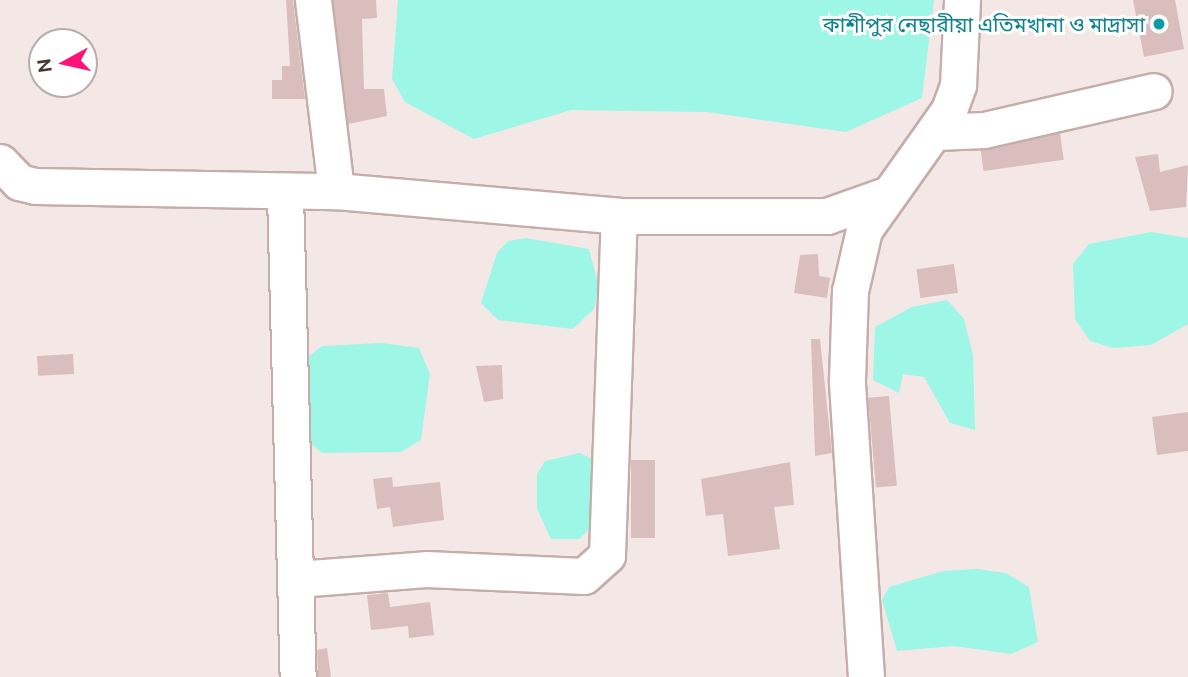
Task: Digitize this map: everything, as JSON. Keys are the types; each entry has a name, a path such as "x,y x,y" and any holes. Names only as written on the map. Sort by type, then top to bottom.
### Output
{"street":[{"path":"313,0 336,191"},
{"path":"866,677 847,380 857,255 883,196 936,132 958,85 962,0"},
{"path":"936,132 984,130 1154,91"},
{"path":"0,162 19,182 35,186 285,194 336,191 619,216 827,216 883,196"},
{"path":"285,194 298,677"},
{"path":"297,579 426,569 584,576 607,555 619,216"}],"water":[{"path":"398,0 934,0 922,98 846,132 707,112 571,110 474,139 405,102 392,79"},
{"path":"1151,232 1188,238 1188,324 1151,345 1114,348 1090,341 1075,319 1073,264 1089,244"},
{"path":"526,238 589,249 599,287 594,309 573,329 498,320 481,303 497,253 508,241"},
{"path":"947,300 964,319 973,355 975,430 950,423 924,377 903,374 899,393 873,380 875,327 912,307"},
{"path":"381,343 419,348 430,374 421,440 401,452 322,453 310,443 305,419 305,359 322,346"},
{"path":"580,453 596,461 593,526 579,539 551,539 537,509 537,474 545,461"},
{"path":"978,569 1006,573 1029,587 1038,642 1011,654 954,646 897,651 882,600 889,587 943,571"}],"building":[{"path":"286,0 293,0 305,99 272,99 272,80 282,80 282,66 290,66"},
{"path":"333,0 376,0 377,18 362,19 364,89 384,89 387,116 348,124"},
{"name":"কাশীপুর নেছারীয়া এতিমখানা ও মাদ্রাসা","path":"1133,0 1175,0 1184,49 1144,57"},
{"path":"1060,133 1064,160 984,171 980,144"},
{"path":"1158,154 1160,172 1188,165 1186,207 1150,211 1135,157"},
{"path":"818,254 819,276 830,278 827,298 794,293 800,255"},
{"path":"954,264 958,293 920,298 916,269"},
{"path":"811,339 820,339 832,453 815,456"},
{"path":"73,354 74,374 38,376 37,356"},
{"path":"502,365 503,399 484,402 476,366"},
{"path":"889,396 897,486 876,487 868,398"},
{"path":"1188,412 1188,451 1157,455 1152,417"},
{"path":"631,460 655,460 655,538 631,538"},
{"path":"790,462 794,505 774,507 780,549 728,556 723,514 706,516 701,479"},
{"path":"392,477 393,487 440,482 444,520 393,527 390,507 377,509 373,479"},
{"path":"388,593 390,607 430,602 434,635 409,638 408,626 371,630 367,595"},
{"path":"327,648 331,677 318,677 317,650"}],"place":[{"name":"কাশীপুর নেছারীয়া এতিমখানা ও মাদ্রাসা","path":"1159,24"}]}
